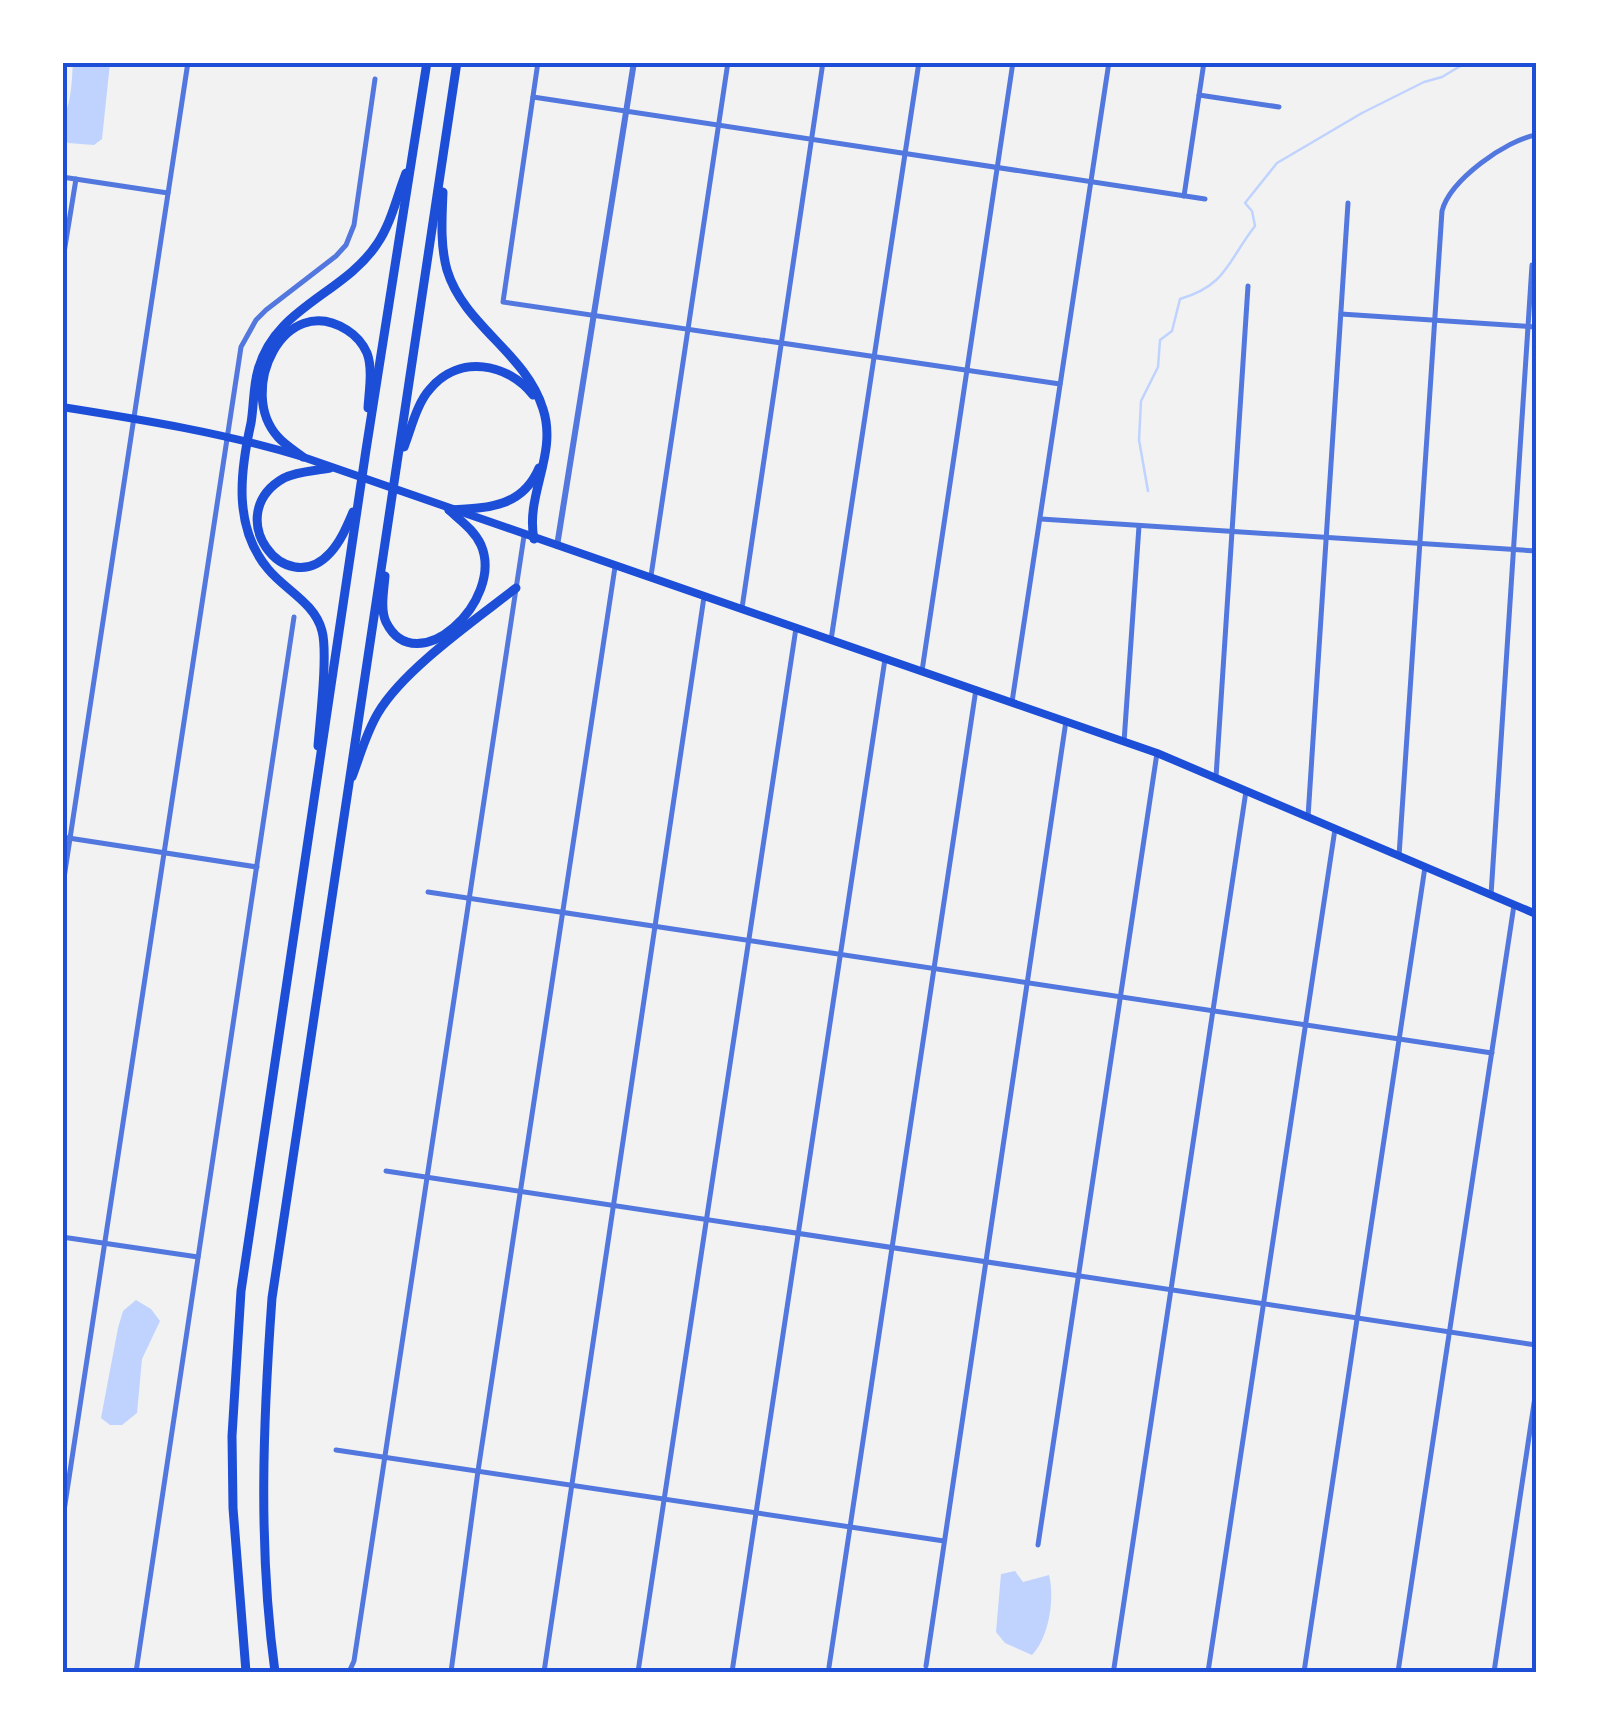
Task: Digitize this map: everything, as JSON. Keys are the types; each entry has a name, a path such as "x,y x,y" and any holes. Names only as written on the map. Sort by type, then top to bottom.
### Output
{"highway":[{"path":"246,1672 236,1584 233,1508 236,1341 359,495 428,62"},
{"path":"275,1672 266,1572 263,1462 272,1298 457,62"},
{"path":"316,802 324,635 316,616 266,567 250,540 242,496 245,440 258,370 266,351 290,317 347,275 377,244 415,147"},
{"path":"443,156 442,240 451,280 476,320 535,388 546,422 547,450 529,537"},
{"path":"303,457 278,438 268,422 262,386 278,341 292,330 314,322 336,324 352,334 366,351 370,366 366,450"},
{"path":"398,462 428,390 440,380 485,366 516,376 535,397 540,410 543,443 538,471 518,496 505,505 450,510"},
{"path":"330,468 291,475 266,495 257,519 262,544 270,554 292,566 310,565 329,555 342,536 359,495"},
{"path":"389,516 385,621 402,638 426,642 457,627 484,582 485,558 480,544 474,532 450,510"},
{"path":"345,799 365,740 393,692 516,588"}],"main road":[{"path":"62,407 227,436 303,457 1157,753 1536,914"}],"street":[{"path":"62,891 66,838 188,62"},
{"path":"538,62 503,302 1060,384"},
{"path":"557,547 634,62"},
{"path":"650,578 728,62"},
{"path":"742,610 823,62"},
{"path":"830,640 919,62"},
{"path":"922,671 1013,62"},
{"path":"1012,702 1110,62"},
{"path":"1184,196 1204,62"},
{"path":"62,1524 244,337 266,310 336,256 351,236 375,79"},
{"path":"1199,95 1279,107"},
{"path":"533,97 1206,199"},
{"path":"1399,856 1442,211 1458,184 1506,147 1536,134"},
{"path":"62,177 168,193"},
{"path":"62,265 76,179"},
{"path":"1308,817 1348,203"},
{"path":"1491,895 1532,327 1532,266"},
{"path":"1216,778 1248,286"},
{"path":"1341,314 1532,327"},
{"path":"1040,519 1536,551"},
{"path":"1124,742 1138,526"},
{"path":"349,1672 355,1656 516,588 529,537"},
{"path":"450,1672 614,566"},
{"path":"544,1672 704,597"},
{"path":"136,1672 294,617"},
{"path":"638,1672 796,628"},
{"path":"732,1672 886,659"},
{"path":"828,1667 976,690"},
{"path":"926,1666 1066,721"},
{"path":"1038,1545 1157,753"},
{"path":"1114,1668 1246,791"},
{"path":"1208,1672 1335,828"},
{"path":"66,838 257,867"},
{"path":"1304,1672 1425,867"},
{"path":"428,892 1492,1053"},
{"path":"1398,1672 1514,905"},
{"path":"386,1172 1536,1345"},
{"path":"62,1237 198,1257"},
{"path":"1494,1672 1536,1390"},
{"path":"336,1450 944,1542"}],"water":[{"path":"73,63 110,63 102,139 94,145 68,143 64,137 63,120 71,92"},
{"path":"136,1300 151,1309 160,1321 142,1359 137,1413 122,1425 110,1425 101,1418 118,1328 123,1311"},
{"path":"1015,1571 1023,1582 1049,1575 1049,1617 1043,1639 1032,1655 1005,1643 996,1632 1001,1574"}],"waterway":[{"path":"1148,491 1139,440 1141,401 1158,367 1160,340 1172,331 1180,299 1217,279 1255,226 1252,211 1245,203 1277,163 1362,113 1467,62"}]}
